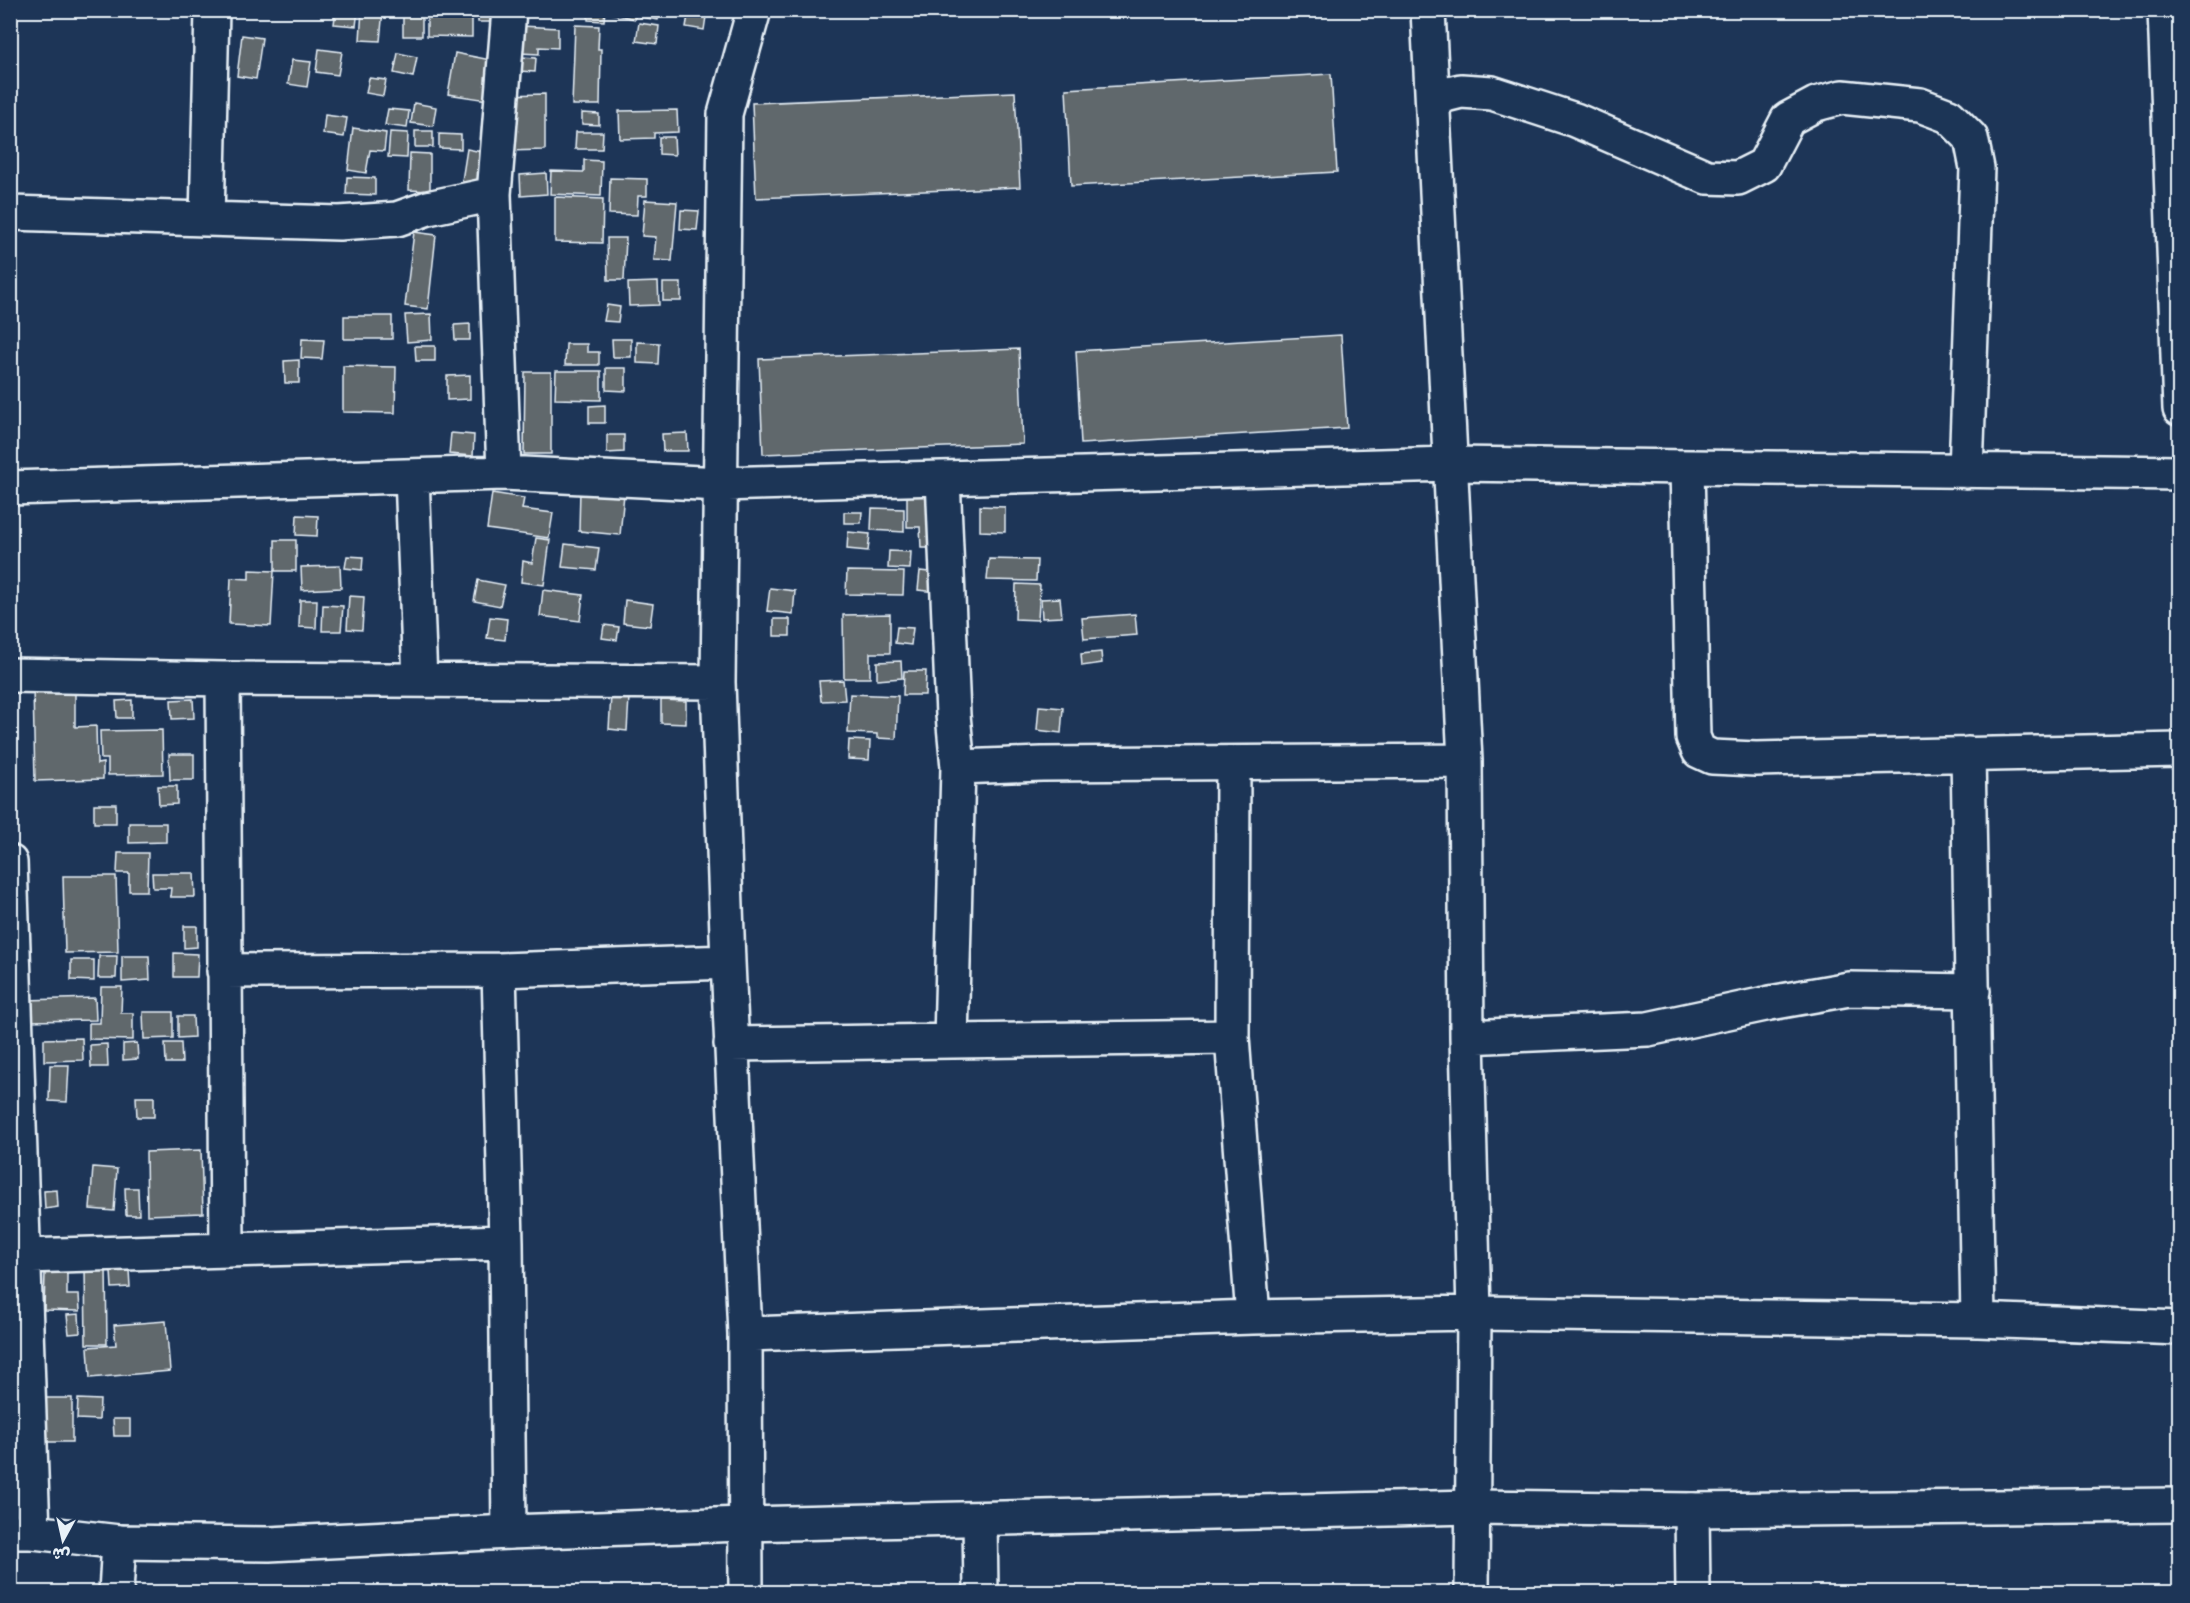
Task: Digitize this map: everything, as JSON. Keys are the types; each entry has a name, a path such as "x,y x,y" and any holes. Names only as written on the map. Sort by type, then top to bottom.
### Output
{"street":[{"path":"207,219 212,10"},
{"path":"504,473 494,194 509,10"},
{"path":"746,1593 745,1334 718,682 724,114 754,10"},
{"path":"1428,10 1465,761 1467,1038 1474,1313 1472,1593"},
{"path":"2165,10 2180,409"},
{"path":"1433,98 1461,91 1492,93 1575,120 1707,177 1738,178 1764,165 1788,119 1816,105 1842,97 1920,105 1949,116 1971,138 1977,168 1966,471"},
{"path":"10,213 339,223 397,219 428,208 494,194"},
{"path":"10,488 504,473 720,484 1451,464 2180,473"},
{"path":"1687,467 1693,737 1700,751 1712,757 1756,759 2180,750"},
{"path":"412,476 420,680"},
{"path":"943,478 953,715 958,767 951,1041"},
{"path":"10,675 223,679 718,682"},
{"path":"223,679 227,1249"},
{"path":"1968,754 1978,1320"},
{"path":"958,767 1042,764 1465,761"},
{"path":"1233,764 1232,1037 1253,1317"},
{"path":"10,862 12,973 24,1256 22,1532 119,1542 269,1544 509,1532 744,1524 1473,1507 1692,1510 2180,1505"},
{"path":"224,971 499,970 728,962"},
{"path":"499,970 506,1242 509,1532"},
{"path":"1467,1038 1648,1029 1849,989 1973,991"},
{"path":"732,1044 1232,1037"},
{"path":"24,1256 506,1242"},
{"path":"745,1334 1253,1317 1474,1313 1978,1320 2180,1328"},
{"path":"1692,1510 1694,1593"},
{"path":"980,1519 981,1593"},
{"path":"116,1593 119,1542"}],"building":[{"path":"336,10 358,10 356,26 334,24"},
{"path":"362,10 383,10 380,41 360,40"},
{"path":"403,10 422,10 422,36 403,36"},
{"path":"427,10 472,10 472,37 427,36"},
{"path":"478,10 499,10 500,22 478,22"},
{"path":"588,10 605,10 604,21 588,20"},
{"path":"610,10 637,10 635,19 610,13"},
{"path":"642,10 660,10 658,20 640,17"},
{"path":"689,10 707,10 704,30 686,27"},
{"path":"639,23 659,26 657,44 636,41"},
{"path":"575,25 599,26 600,105 572,105"},
{"path":"521,26 558,28 558,48 539,47 539,54 520,53"},
{"path":"242,35 262,38 256,79 237,76"},
{"path":"319,49 342,52 338,75 316,72"},
{"path":"398,53 417,57 413,77 394,73"},
{"path":"455,53 501,62 494,101 448,94"},
{"path":"520,57 536,58 535,72 519,71"},
{"path":"292,60 311,62 307,87 288,84"},
{"path":"1331,74 1337,172 1071,186 1066,89"},
{"path":"369,78 386,80 383,96 366,93"},
{"path":"1015,92 1020,187 756,198 752,103"},
{"path":"545,94 545,150 504,151 503,95"},
{"path":"414,103 436,107 433,126 411,123"},
{"path":"388,109 409,111 407,128 385,125"},
{"path":"677,110 678,132 654,133 654,138 620,139 619,111"},
{"path":"582,113 599,114 599,125 582,124"},
{"path":"325,115 347,118 344,137 323,134"},
{"path":"353,128 386,133 384,151 370,150 366,173 348,170"},
{"path":"415,131 433,131 433,147 415,147"},
{"path":"390,132 408,133 407,158 388,157"},
{"path":"576,132 603,132 602,149 575,149"},
{"path":"439,134 461,135 461,149 439,148"},
{"path":"659,137 674,137 675,155 659,154"},
{"path":"467,149 482,152 476,189 461,187"},
{"path":"410,153 430,154 430,191 409,190"},
{"path":"584,160 602,161 601,196 550,194 551,171 584,172"},
{"path":"546,173 547,194 521,196 520,175"},
{"path":"347,177 375,178 375,195 346,194"},
{"path":"610,178 647,179 647,196 638,196 637,215 609,214"},
{"path":"555,197 603,199 602,243 555,242"},
{"path":"645,200 677,202 672,261 654,260 656,237 642,236"},
{"path":"681,210 699,211 697,230 680,229"},
{"path":"414,232 436,235 428,309 405,306"},
{"path":"607,238 626,238 624,280 608,280"},
{"path":"658,282 659,305 629,306 628,283"},
{"path":"663,283 681,283 681,301 663,301"},
{"path":"607,305 620,307 618,322 604,321"},
{"path":"431,314 432,340 407,342 405,315"},
{"path":"344,316 392,316 392,339 344,339"},
{"path":"470,324 470,340 455,340 454,325"},
{"path":"1341,335 1347,428 1081,444 1076,351"},
{"path":"302,339 324,340 322,359 301,358"},
{"path":"612,339 631,339 631,357 613,357"},
{"path":"637,342 659,343 658,364 637,363"},
{"path":"566,344 587,344 587,352 599,352 599,365 565,365"},
{"path":"415,346 435,346 435,361 416,361"},
{"path":"1019,349 1023,444 763,454 759,359"},
{"path":"299,360 299,383 285,383 284,361"},
{"path":"343,366 396,367 395,413 343,412"},
{"path":"606,368 626,368 626,391 606,390"},
{"path":"556,371 601,371 601,400 555,399"},
{"path":"525,372 551,372 551,454 524,454"},
{"path":"470,375 470,399 447,400 447,376"},
{"path":"605,405 605,423 589,423 589,406"},
{"path":"451,433 474,435 473,456 449,454"},
{"path":"687,433 688,451 663,451 662,434"},
{"path":"607,435 624,435 624,452 607,453"},
{"path":"580,489 624,494 620,535 579,531"},
{"path":"492,493 524,498 522,509 553,513 549,538 487,529"},
{"path":"937,493 937,548 921,548 920,527 907,527 907,494"},
{"path":"980,506 1005,507 1005,532 980,531"},
{"path":"872,508 904,509 904,532 871,530"},
{"path":"844,512 862,512 861,523 844,523"},
{"path":"297,515 318,516 317,536 296,535"},
{"path":"848,532 870,534 868,551 847,549"},
{"path":"536,538 550,540 544,585 521,582 523,561 532,563"},
{"path":"275,540 296,540 296,571 275,571"},
{"path":"565,544 599,548 596,570 562,567"},
{"path":"889,551 911,552 910,569 888,568"},
{"path":"347,556 363,557 362,570 345,568"},
{"path":"989,559 1037,560 1036,581 987,580"},
{"path":"340,566 341,588 302,590 301,567"},
{"path":"249,570 274,571 271,626 229,624 231,578 249,579"},
{"path":"847,571 904,572 903,595 846,594"},
{"path":"920,571 938,573 936,592 918,590"},
{"path":"478,580 505,585 500,606 474,601"},
{"path":"1016,584 1040,585 1038,620 1015,619"},
{"path":"770,588 795,591 793,614 767,611"},
{"path":"543,590 583,595 580,621 540,616"},
{"path":"349,596 364,597 362,630 347,629"},
{"path":"1060,598 1062,617 1042,618 1041,599"},
{"path":"300,600 317,600 316,628 299,627"},
{"path":"625,600 653,604 650,626 623,623"},
{"path":"323,605 343,606 341,631 322,631"},
{"path":"890,614 890,653 870,653 870,678 844,678 843,615"},
{"path":"1135,614 1137,635 1084,639 1082,618"},
{"path":"490,617 507,619 505,640 487,638"},
{"path":"774,619 790,619 790,636 774,636"},
{"path":"604,625 619,627 617,640 602,638"},
{"path":"897,627 913,628 911,645 895,643"},
{"path":"1101,652 1102,663 1082,666 1081,654"},
{"path":"901,661 902,678 877,680 877,662"},
{"path":"904,671 926,671 925,695 903,695"},
{"path":"843,680 845,700 821,701 819,681"},
{"path":"75,687 75,727 96,726 97,764 103,763 103,779 35,781 33,688"},
{"path":"850,694 898,696 896,739 877,738 877,734 848,733"},
{"path":"611,695 629,697 627,731 609,729"},
{"path":"193,699 194,718 172,719 171,700"},
{"path":"132,700 132,718 117,718 116,701"},
{"path":"661,700 686,701 686,724 661,723"},
{"path":"1039,706 1063,708 1061,733 1037,730"},
{"path":"162,730 163,774 108,775 108,759 101,759 100,731"},
{"path":"849,740 870,741 869,760 848,759"},
{"path":"169,754 194,754 194,780 170,780"},
{"path":"158,786 177,786 177,804 159,805"},
{"path":"94,804 116,804 116,823 94,823"},
{"path":"129,823 166,823 166,842 129,843"},
{"path":"118,853 148,853 147,891 129,891 129,873 117,873"},
{"path":"152,873 194,873 195,897 170,897 171,888 153,888"},
{"path":"63,876 116,876 118,952 65,953"},
{"path":"184,926 197,926 197,947 184,948"},
{"path":"174,953 198,954 197,977 174,977"},
{"path":"99,956 117,956 116,978 98,978"},
{"path":"122,956 149,956 150,980 122,982"},
{"path":"71,960 94,960 94,981 71,980"},
{"path":"101,987 122,987 121,1013 133,1013 133,1040 89,1039 89,1023 100,1023"},
{"path":"95,998 96,1020 26,1021 26,1000"},
{"path":"143,1012 173,1012 173,1038 144,1039"},
{"path":"178,1016 193,1016 194,1037 178,1038"},
{"path":"82,1038 83,1060 44,1061 44,1039"},
{"path":"137,1043 138,1059 123,1060 123,1044"},
{"path":"165,1043 181,1043 182,1063 166,1063"},
{"path":"107,1044 108,1067 91,1067 90,1045"},
{"path":"50,1065 69,1065 67,1102 49,1101"},
{"path":"136,1097 154,1097 154,1117 137,1117"},
{"path":"201,1150 203,1213 147,1215 146,1152"},
{"path":"93,1167 117,1169 114,1211 90,1209"},
{"path":"125,1188 138,1188 139,1215 126,1215"},
{"path":"57,1190 58,1207 45,1209 44,1191"},
{"path":"85,1267 106,1267 107,1344 86,1344"},
{"path":"129,1270 130,1287 112,1288 111,1271"},
{"path":"45,1272 67,1272 67,1295 79,1295 80,1311 44,1310"},
{"path":"79,1314 80,1333 69,1334 67,1315"},
{"path":"166,1321 170,1371 90,1378 88,1347 116,1345 114,1325"},
{"path":"45,1398 72,1398 72,1442 46,1442"},
{"path":"78,1399 100,1400 99,1420 77,1419"},
{"path":"113,1419 130,1419 130,1436 114,1436"}]}
